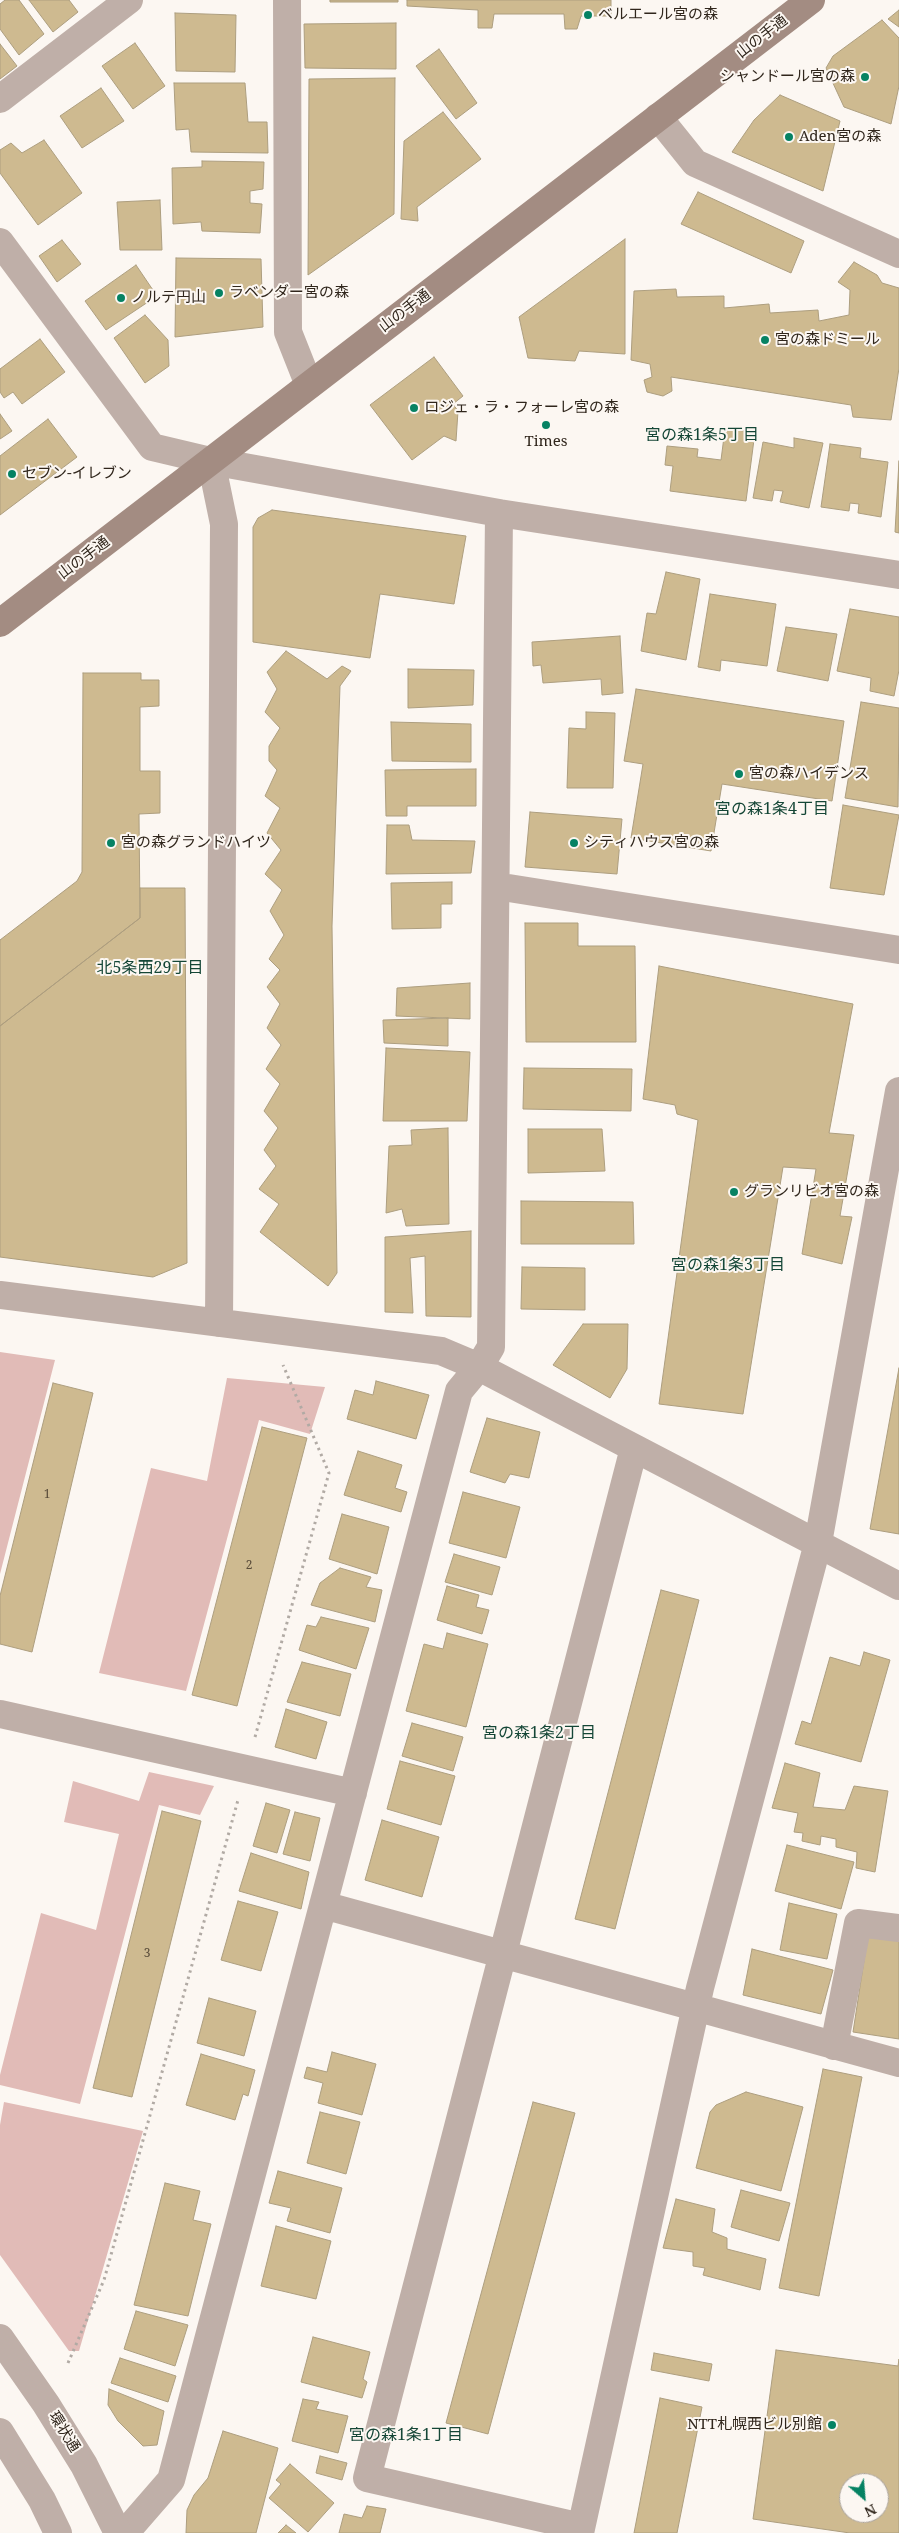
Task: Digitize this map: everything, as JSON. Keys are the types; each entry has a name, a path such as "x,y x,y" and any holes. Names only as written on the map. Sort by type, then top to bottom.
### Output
{"main road":[{"name":"山の手通","path":"0,623 811,0"}],"street":[{"path":"0,100 129,0"},
{"path":"286,0 288,332 309,385"},
{"path":"658,117 695,163 899,254"},
{"path":"0,242 152,447 211,461 499,513 899,575"},
{"path":"211,461 224,524 219,1323"},
{"path":"125,2533 171,2480 459,1391 479,1367 491,1347 499,513"},
{"path":"496,886 899,950"},
{"path":"634,1448 367,2478 581,2530 695,2008 818,1543 899,1091"},
{"path":"0,1295 441,1351 479,1367 899,1586"},
{"path":"0,1714 353,1792"},
{"path":"323,1905 899,2063"},
{"path":"834,2046 858,1923 899,1928"},
{"name":"環状通","path":"0,2338 46,2404 84,2465 118,2533"},
{"path":"0,2432 42,2500 58,2533"}],"path":[{"path":"254,1738 329,1473 281,1360"},
{"path":"68,2364 104,2280 239,1796"}],"shaded area":[{"path":"0,1352 55,1360 0,1574"},
{"path":"227,1378 325,1387 310,1434 259,1420 186,1691 99,1673 151,1468 207,1481"},
{"path":"149,1772 214,1786 200,1815 159,1805 80,2104 0,2085 0,2075 41,1913 96,1930 119,1834 64,1822 73,1781 139,1801"},
{"path":"4,2102 143,2131 79,2351 69,2351 0,2255 0,2125"}],"building":[{"path":"5,0 19,0 44,34 19,55 0,29 0,4"},
{"path":"29,0 69,0 78,12 53,32"},
{"path":"330,0 398,0 398,2 330,2"},
{"name":"ベルエール宮の森","path":"407,0 611,0 611,16 581,16 577,29 565,29 564,14 494,14 492,28 478,28 478,10 407,6"},
{"path":"899,10 899,27 888,19"},
{"path":"175,13 236,15 235,72 176,71"},
{"name":"シャンドール宮の森","path":"882,20 899,38 899,86 891,124 844,107 826,68 833,56"},
{"path":"396,23 396,69 305,68 304,24"},
{"path":"135,43 165,86 133,109 102,66"},
{"path":"0,44 17,66 0,79"},
{"path":"439,49 477,103 456,119 416,66"},
{"path":"395,78 394,214 308,275 309,79"},
{"path":"174,83 245,83 248,122 267,122 268,153 191,152 189,129 176,130"},
{"path":"101,88 124,121 82,148 60,116"},
{"name":"Aden宮の森","path":"780,95 840,121 823,191 732,152 754,120"},
{"path":"443,112 481,159 417,207 418,221 401,219 404,141"},
{"path":"44,140 82,193 38,225 0,173 0,150 11,143 22,153"},
{"path":"202,161 264,162 263,189 250,191 250,203 262,204 260,233 202,231 201,222 173,224 172,168 202,167"},
{"path":"698,192 804,241 791,273 681,224"},
{"path":"160,200 162,250 120,250 117,202"},
{"path":"625,239 625,354 579,351 575,361 528,358 519,317"},
{"path":"62,240 81,264 57,282 39,256"},
{"name":"ラベンダー宮の森","path":"176,258 261,259 263,327 175,337"},
{"name":"宮の森ドミール","path":"854,262 877,275 882,283 899,288 899,368 891,420 853,417 851,405 671,377 672,391 663,396 647,392 644,380 652,377 650,364 631,360 634,291 676,289 677,297 724,296 724,308 769,304 770,313 818,310 819,321 849,315 850,290 838,282"},
{"name":"ノルテ円山","path":"136,265 157,296 106,330 85,301"},
{"path":"145,315 168,340 169,366 145,383 114,338"},
{"path":"40,339 65,372 22,404 13,392 4,398 0,392 0,369"},
{"name":"ロジェ・ラ・フォーレ宮の森","path":"434,357 463,396 453,404 458,411 456,441 444,436 412,460 370,405"},
{"path":"0,414 12,431 0,439"},
{"path":"48,419 77,457 0,515 0,456"},
{"path":"725,429 755,432 746,501 670,491 673,466 665,465 667,446 698,449 697,457 721,460"},
{"path":"794,438 823,443 809,508 780,502 783,491 774,490 772,501 753,498 763,442 794,448"},
{"path":"830,444 861,448 860,458 888,462 881,517 858,513 859,504 850,503 849,511 821,507"},
{"path":"899,461 899,533 895,532"},
{"path":"272,510 466,536 454,604 380,594 370,658 253,642 253,527 258,518"},
{"path":"666,572 700,579 686,660 641,651 647,613 656,614"},
{"path":"710,594 776,604 767,666 721,660 720,671 698,667"},
{"path":"850,609 899,617 899,670 894,696 870,691 871,678 837,671"},
{"path":"786,627 837,634 828,681 777,671"},
{"path":"620,636 623,693 602,695 601,679 543,683 541,665 533,666 532,642"},
{"path":"286,651 327,679 342,666 351,671 340,686 332,926 337,1273 328,1286 260,1232 279,1204 259,1189 276,1166 264,1150 278,1128 264,1111 280,1084 266,1069 281,1045 267,1028 280,1004 267,987 280,970 269,959 284,935 270,911 282,890 265,874 281,850 267,833 280,808 265,796 277,770 269,761 269,746 280,728 265,712 277,689 267,672"},
{"path":"408,669 474,670 473,705 408,708"},
{"name":"宮の森グランドハイツ","path":"83,673 141,673 141,680 159,680 159,706 140,707 140,771 160,771 160,813 139,814 140,918 0,1026 0,940 77,881 82,872"},
{"name":"宮の森ハイデンス","path":"636,689 844,721 832,801 722,784 711,851 631,838 643,764 624,761"},
{"path":"861,702 899,708 898,807 845,798"},
{"path":"586,712 615,713 613,788 567,788 569,728 586,729"},
{"path":"391,722 471,724 471,762 392,761"},
{"path":"476,769 476,806 407,806 407,816 386,816 385,770"},
{"path":"843,805 899,815 884,895 830,888"},
{"name":"シティハウス宮の森","path":"530,812 622,819 617,874 525,867"},
{"path":"387,825 409,825 412,840 475,841 471,873 386,874"},
{"path":"452,882 452,904 441,904 441,928 392,929 391,883"},
{"path":"140,888 185,888 187,1263 153,1277 0,1257 0,1026 140,918"},
{"path":"525,923 578,923 578,946 635,946 636,1042 526,1042"},
{"name":"グランリビオ宮の森","path":"659,966 853,1004 829,1133 854,1135 840,1216 852,1217 842,1264 802,1254 816,1169 783,1167 743,1414 659,1404 698,1120 677,1114 675,1105 643,1099"},
{"path":"470,983 470,1019 396,1016 397,988"},
{"path":"448,1018 448,1046 384,1043 383,1020"},
{"path":"386,1048 470,1052 467,1121 383,1121"},
{"path":"524,1068 632,1069 631,1111 523,1109"},
{"path":"448,1128 449,1224 406,1226 402,1209 386,1213 389,1146 412,1145 411,1130"},
{"path":"528,1129 602,1129 605,1171 528,1173"},
{"path":"521,1201 633,1202 634,1244 521,1244"},
{"path":"471,1231 471,1317 426,1316 425,1256 410,1258 413,1313 385,1312 385,1237"},
{"path":"522,1267 585,1268 585,1310 521,1309"},
{"path":"583,1324 628,1324 627,1369 610,1398 553,1365"},
{"path":"899,1368 899,1534 870,1529"},
{"path":"376,1381 429,1395 416,1439 347,1419 355,1390 373,1395"},
{"path":"53,1383 93,1393 32,1652 0,1644 0,1596"},
{"path":"487,1418 540,1432 529,1478 510,1474 505,1483 470,1472"},
{"path":"262,1427 307,1438 237,1706 192,1695"},
{"path":"358,1451 402,1465 395,1488 407,1492 401,1512 344,1495"},
{"path":"463,1492 520,1507 506,1558 449,1543"},
{"path":"342,1514 389,1527 377,1574 329,1559"},
{"path":"454,1554 500,1567 492,1595 445,1582"},
{"path":"340,1568 371,1577 366,1587 382,1590 375,1622 311,1605 320,1583"},
{"path":"447,1586 479,1595 476,1607 489,1610 482,1634 437,1620"},
{"path":"661,1590 699,1600 615,1929 575,1919"},
{"path":"321,1617 369,1628 356,1669 299,1650 307,1625 316,1627"},
{"path":"447,1633 488,1644 466,1727 406,1711 424,1644 443,1649"},
{"path":"864,1652 890,1660 861,1762 795,1744 802,1721 811,1724 830,1657 860,1666"},
{"path":"302,1662 351,1674 340,1716 287,1702"},
{"path":"286,1709 327,1722 316,1759 275,1747"},
{"path":"412,1723 463,1737 453,1771 402,1756"},
{"path":"400,1761 455,1776 441,1825 387,1809"},
{"path":"785,1763 820,1773 813,1807 845,1810 854,1786 888,1791 875,1872 856,1868 857,1852 836,1847 836,1839 821,1836 820,1845 802,1841 803,1833 794,1832 798,1813 772,1808"},
{"path":"266,1803 290,1810 277,1853 253,1846"},
{"path":"162,1811 201,1821 132,2097 93,2088"},
{"path":"295,1812 320,1818 310,1861 283,1854"},
{"path":"382,1820 439,1837 422,1897 365,1880"},
{"path":"787,1845 854,1862 841,1909 775,1891"},
{"path":"251,1853 309,1872 301,1909 239,1891"},
{"path":"238,1901 278,1912 261,1971 221,1960"},
{"path":"789,1903 837,1914 827,1959 780,1950"},
{"path":"869,1928 899,1932 899,2039 853,2032"},
{"path":"752,1949 833,1970 821,2014 743,1995"},
{"path":"209,1998 256,2011 244,2056 197,2043"},
{"path":"332,2052 376,2064 362,2115 318,2103 323,2083 304,2078 307,2067 327,2072"},
{"path":"201,2054 255,2070 248,2096 243,2094 235,2120 186,2105"},
{"path":"823,2069 862,2077 819,2296 779,2288"},
{"path":"746,2092 803,2107 781,2191 696,2168 710,2112 716,2105"},
{"path":"533,2102 575,2113 488,2434 446,2423"},
{"path":"320,2112 360,2122 346,2174 307,2163"},
{"path":"278,2171 342,2188 330,2233 287,2221 291,2208 269,2203"},
{"path":"165,2183 200,2191 193,2220 211,2224 188,2316 134,2305"},
{"path":"741,2190 790,2203 779,2241 731,2227"},
{"path":"676,2199 715,2209 712,2232 727,2238 727,2249 766,2259 760,2290 703,2275 705,2268 693,2266 693,2252 663,2248"},
{"path":"276,2226 331,2241 316,2299 261,2286"},
{"path":"136,2311 188,2325 175,2366 124,2349"},
{"path":"313,2337 370,2352 363,2379 367,2382 362,2398 301,2382"},
{"name":"NTT札幌西ビル別館","path":"776,2350 898,2366 899,2359 899,2533 850,2533 753,2519"},
{"path":"654,2353 712,2364 709,2381 651,2370"},
{"path":"120,2358 176,2376 168,2402 111,2383"},
{"path":"109,2389 164,2411 157,2445 143,2446 118,2421 108,2405"},
{"path":"660,2398 702,2407 677,2533 634,2533"},
{"path":"303,2399 319,2402 316,2409 348,2416 338,2453 292,2441"},
{"path":"223,2431 278,2448 256,2533 186,2533 187,2510 194,2495 208,2478"},
{"path":"320,2456 347,2463 342,2480 316,2473"},
{"path":"290,2464 334,2503 308,2532 269,2498 281,2484 276,2480"},
{"path":"367,2506 386,2509 380,2533 339,2533 344,2514 362,2518"},
{"path":"286,2525 296,2533 278,2533"}],"place":[{"name":"ベルエール宮の森","path":"588,15"},
{"name":"シャンドール宮の森","path":"865,77"},
{"name":"Aden宮の森","path":"789,137"},
{"name":"ラベンダー宮の森","path":"219,293"},
{"name":"ノルテ円山","path":"121,298"},
{"name":"宮の森ドミール","path":"765,340"},
{"name":"ロジェ・ラ・フォーレ宮の森","path":"414,408"},
{"name":"Times","path":"546,425"},
{"name":"セブン-イレブン","path":"12,474"},
{"name":"宮の森ハイデンス","path":"739,774"},
{"name":"宮の森グランドハイツ","path":"111,843"},
{"name":"シティハウス宮の森","path":"574,843"},
{"name":"グランリビオ宮の森","path":"734,1192"},
{"name":"NTT札幌西ビル別館","path":"832,2425"}],"district":[{"name":"宮の森1条5丁目","path":"702,435"},
{"name":"宮の森1条4丁目","path":"772,809"},
{"name":"北5条西29丁目","path":"150,968"},
{"name":"宮の森1条3丁目","path":"728,1265"},
{"name":"宮の森1条2丁目","path":"539,1733"},
{"name":"宮の森1条1丁目","path":"406,2435"}]}
